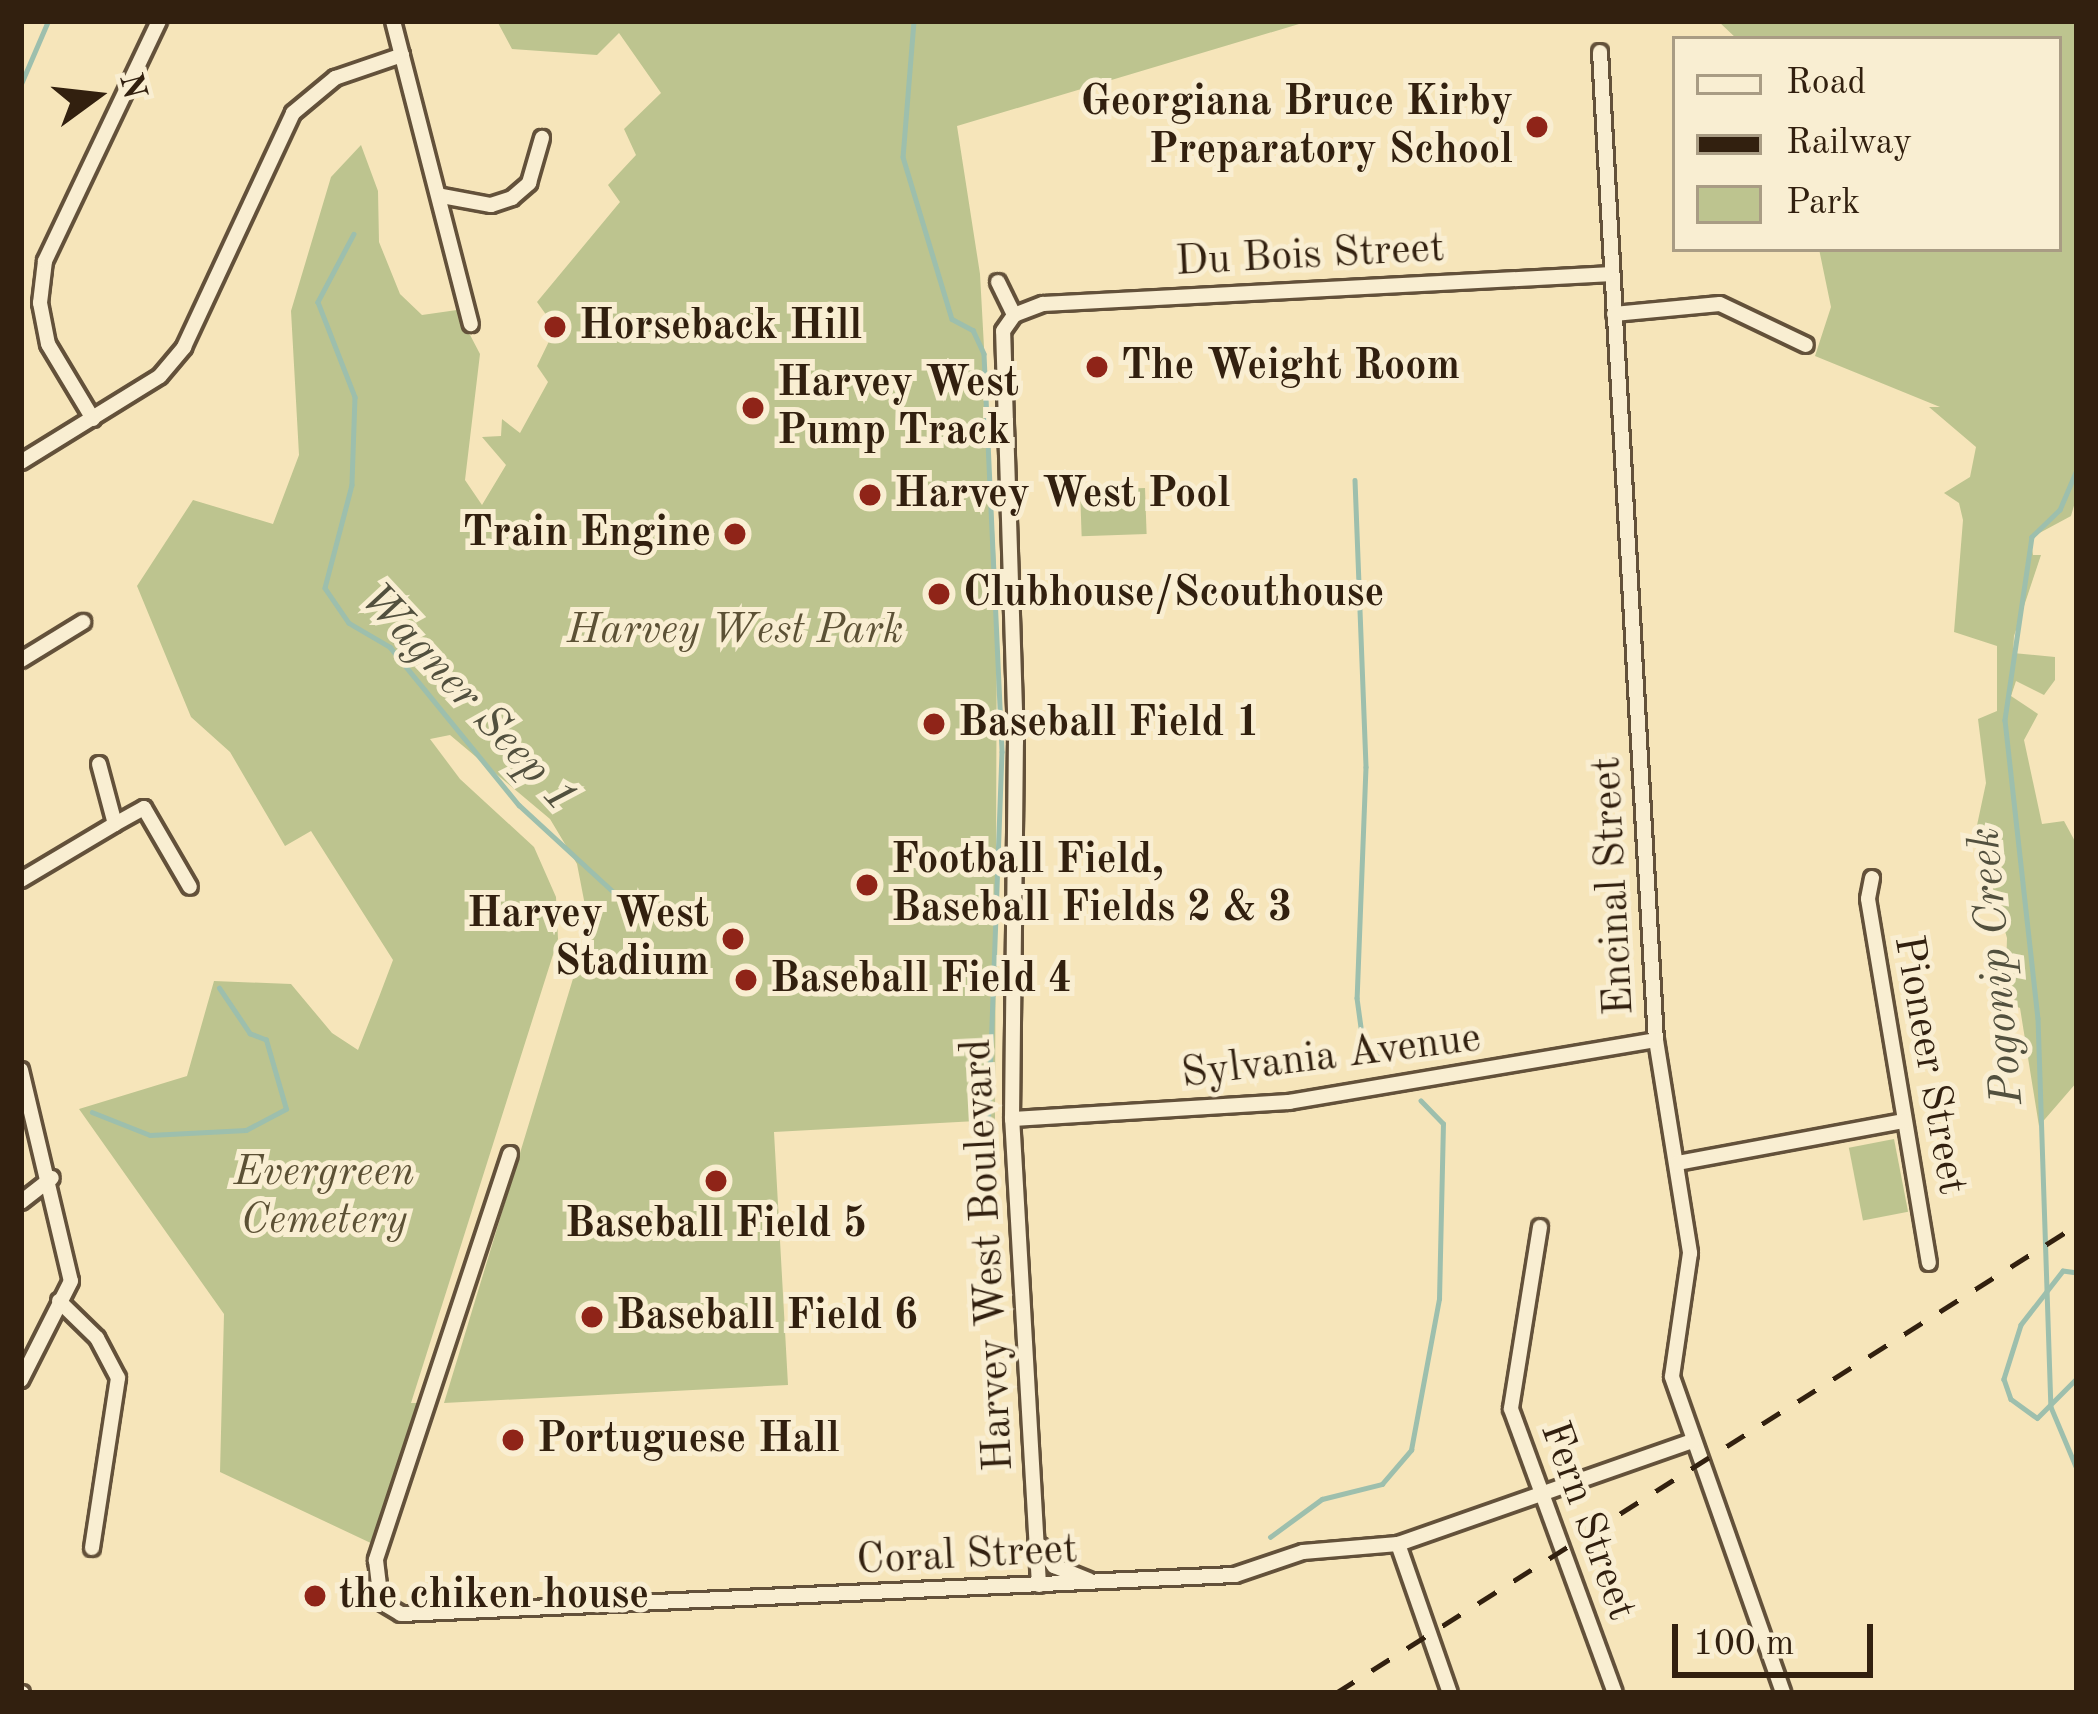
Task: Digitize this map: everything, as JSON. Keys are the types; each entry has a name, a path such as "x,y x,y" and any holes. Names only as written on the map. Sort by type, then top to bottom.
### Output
{"street":[{"path":"93,418 44,332 45,261 159,21"},
{"path":"393,21 442,196 471,324"},
{"name":"Encinal Street","path":"1600,52 1655,1040 1690,1253 1672,1377 1784,1693"},
{"path":"21,462 160,376 184,347 293,113 335,78 402,55"},
{"path":"442,196 490,205 512,198 529,183 542,138"},
{"name":"Du Bois Street","path":"1014,315 1043,304 1612,274"},
{"path":"998,282 1014,315"},
{"path":"1614,314 1720,304 1806,345"},
{"name":"Harvey West Boulevard","path":"1014,315 1002,350 1016,742 1012,1118 1039,1585"},
{"path":"21,659 83,622"},
{"path":"99,764 116,824"},
{"path":"21,880 144,808 190,887"},
{"name":"Pioneer Street","path":"1872,878 1868,899 1929,1263"},
{"name":"Sylvania Avenue","path":"1012,1118 1289,1102 1655,1040"},
{"path":"21,1070 52,1178 71,1281 21,1381"},
{"path":"1677,1163 1904,1121"},
{"name":"Coral Street","path":"510,1154 442,1376 389,1508 376,1560 381,1602 413,1616 1235,1575 1303,1552 1398,1544 1691,1441"},
{"path":"21,1202 52,1178"},
{"name":"Fern Street","path":"1540,1227 1511,1409 1615,1693"},
{"path":"59,1301 97,1338 118,1378 92,1548"},
{"path":"1035,1530 1054,1566 1094,1582"},
{"path":"1398,1544 1450,1693"}],"green space":[{"name":"Harvey West Park","path":"497,21 1309,21 957,126 980,274 997,585 995,1120 774,1132 788,1385 444,1403 589,926 577,864 550,819 450,735 430,739 460,779 534,847 556,897 558,939 411,1403 430,1403 375,1545 220,1472 224,1314 79,1109 187,1076 214,981 291,984 332,1033 358,1050 379,997 393,960 311,831 285,846 230,752 191,717 137,586 193,500 273,524 299,455 291,311 331,177 361,145 378,191 379,242 400,294 422,315 457,310 480,354 465,480 482,505 506,465 482,437 501,436 502,419 520,433 548,382 537,366 554,331 565,335 564,320 547,316 537,302 620,202 608,185 636,155 624,129 661,93 619,33 597,55 512,49"},
{"path":"1718,21 2077,21 2077,495 2071,516 2030,538 2033,555 2041,555 2014,636 2013,653 2055,657 2055,680 2044,695 2016,681 2011,696 2038,714 2024,740 2042,824 2064,821 2077,845 2077,1082 2039,1126 2020,1008 2005,1002 2007,938 1976,830 1986,783 1978,719 1997,711 1997,646 1954,632 1963,520 1959,503 1944,493 1970,477 1976,447 1929,407 1940,407 1815,356 1831,307 1820,252 2062,252 2062,36 1734,36"},
{"path":"1145,488 1147,534 1082,536 1080,490"},
{"path":"1894,1139 1908,1212 1863,1220 1849,1148"}],"waterway":[{"path":"21,84 48,21"},
{"path":"914,21 903,157 952,319 973,330 984,354 1002,752 989,1115"},
{"name":"Wagner Seep 1","path":"354,234 318,302 355,397 352,485 325,588 349,623 390,647 519,805 630,907"},
{"name":"Pogonip Creek","path":"2077,470 2060,510 2032,537 2005,720 2038,1018 2051,1407 2077,1469"},
{"path":"1355,480 1366,767 1357,998 1363,1042 1381,1060"},
{"path":"92,1112 150,1135 246,1130 286,1109 266,1040 250,1034 219,988"},
{"path":"1270,1537 1322,1499 1382,1484 1411,1450 1439,1299 1443,1124 1421,1101"},
{"path":"2077,1273 2063,1271 2021,1325 2004,1379 2011,1399 2037,1418 2077,1378"}],"railway":[{"path":"1336,1693 2077,1225"}],"place":[{"name":"Georgiana Bruce Kirby Preparatory School","path":"1537,127"},
{"name":"Horseback Hill","path":"555,327"},
{"name":"The Weight Room","path":"1097,367"},
{"name":"Harvey West Pump Track","path":"753,408"},
{"name":"Harvey West Pool","path":"870,495"},
{"name":"Train Engine","path":"735,534"},
{"name":"Clubhouse/Scouthouse","path":"939,594"},
{"name":"Baseball Field 1","path":"934,724"},
{"name":"Football Field, Baseball Fields 2 & 3","path":"867,885"},
{"name":"Harvey West Stadium","path":"733,939"},
{"name":"Baseball Field 4","path":"746,980"},
{"name":"Baseball Field 5","path":"716,1181"},
{"name":"Baseball Field 6","path":"592,1317"},
{"name":"Portuguese Hall","path":"513,1440"},
{"name":"the chiken house","path":"315,1596"}],"park label":[{"name":"Evergreen Cemetery","path":"324,1197"}]}
